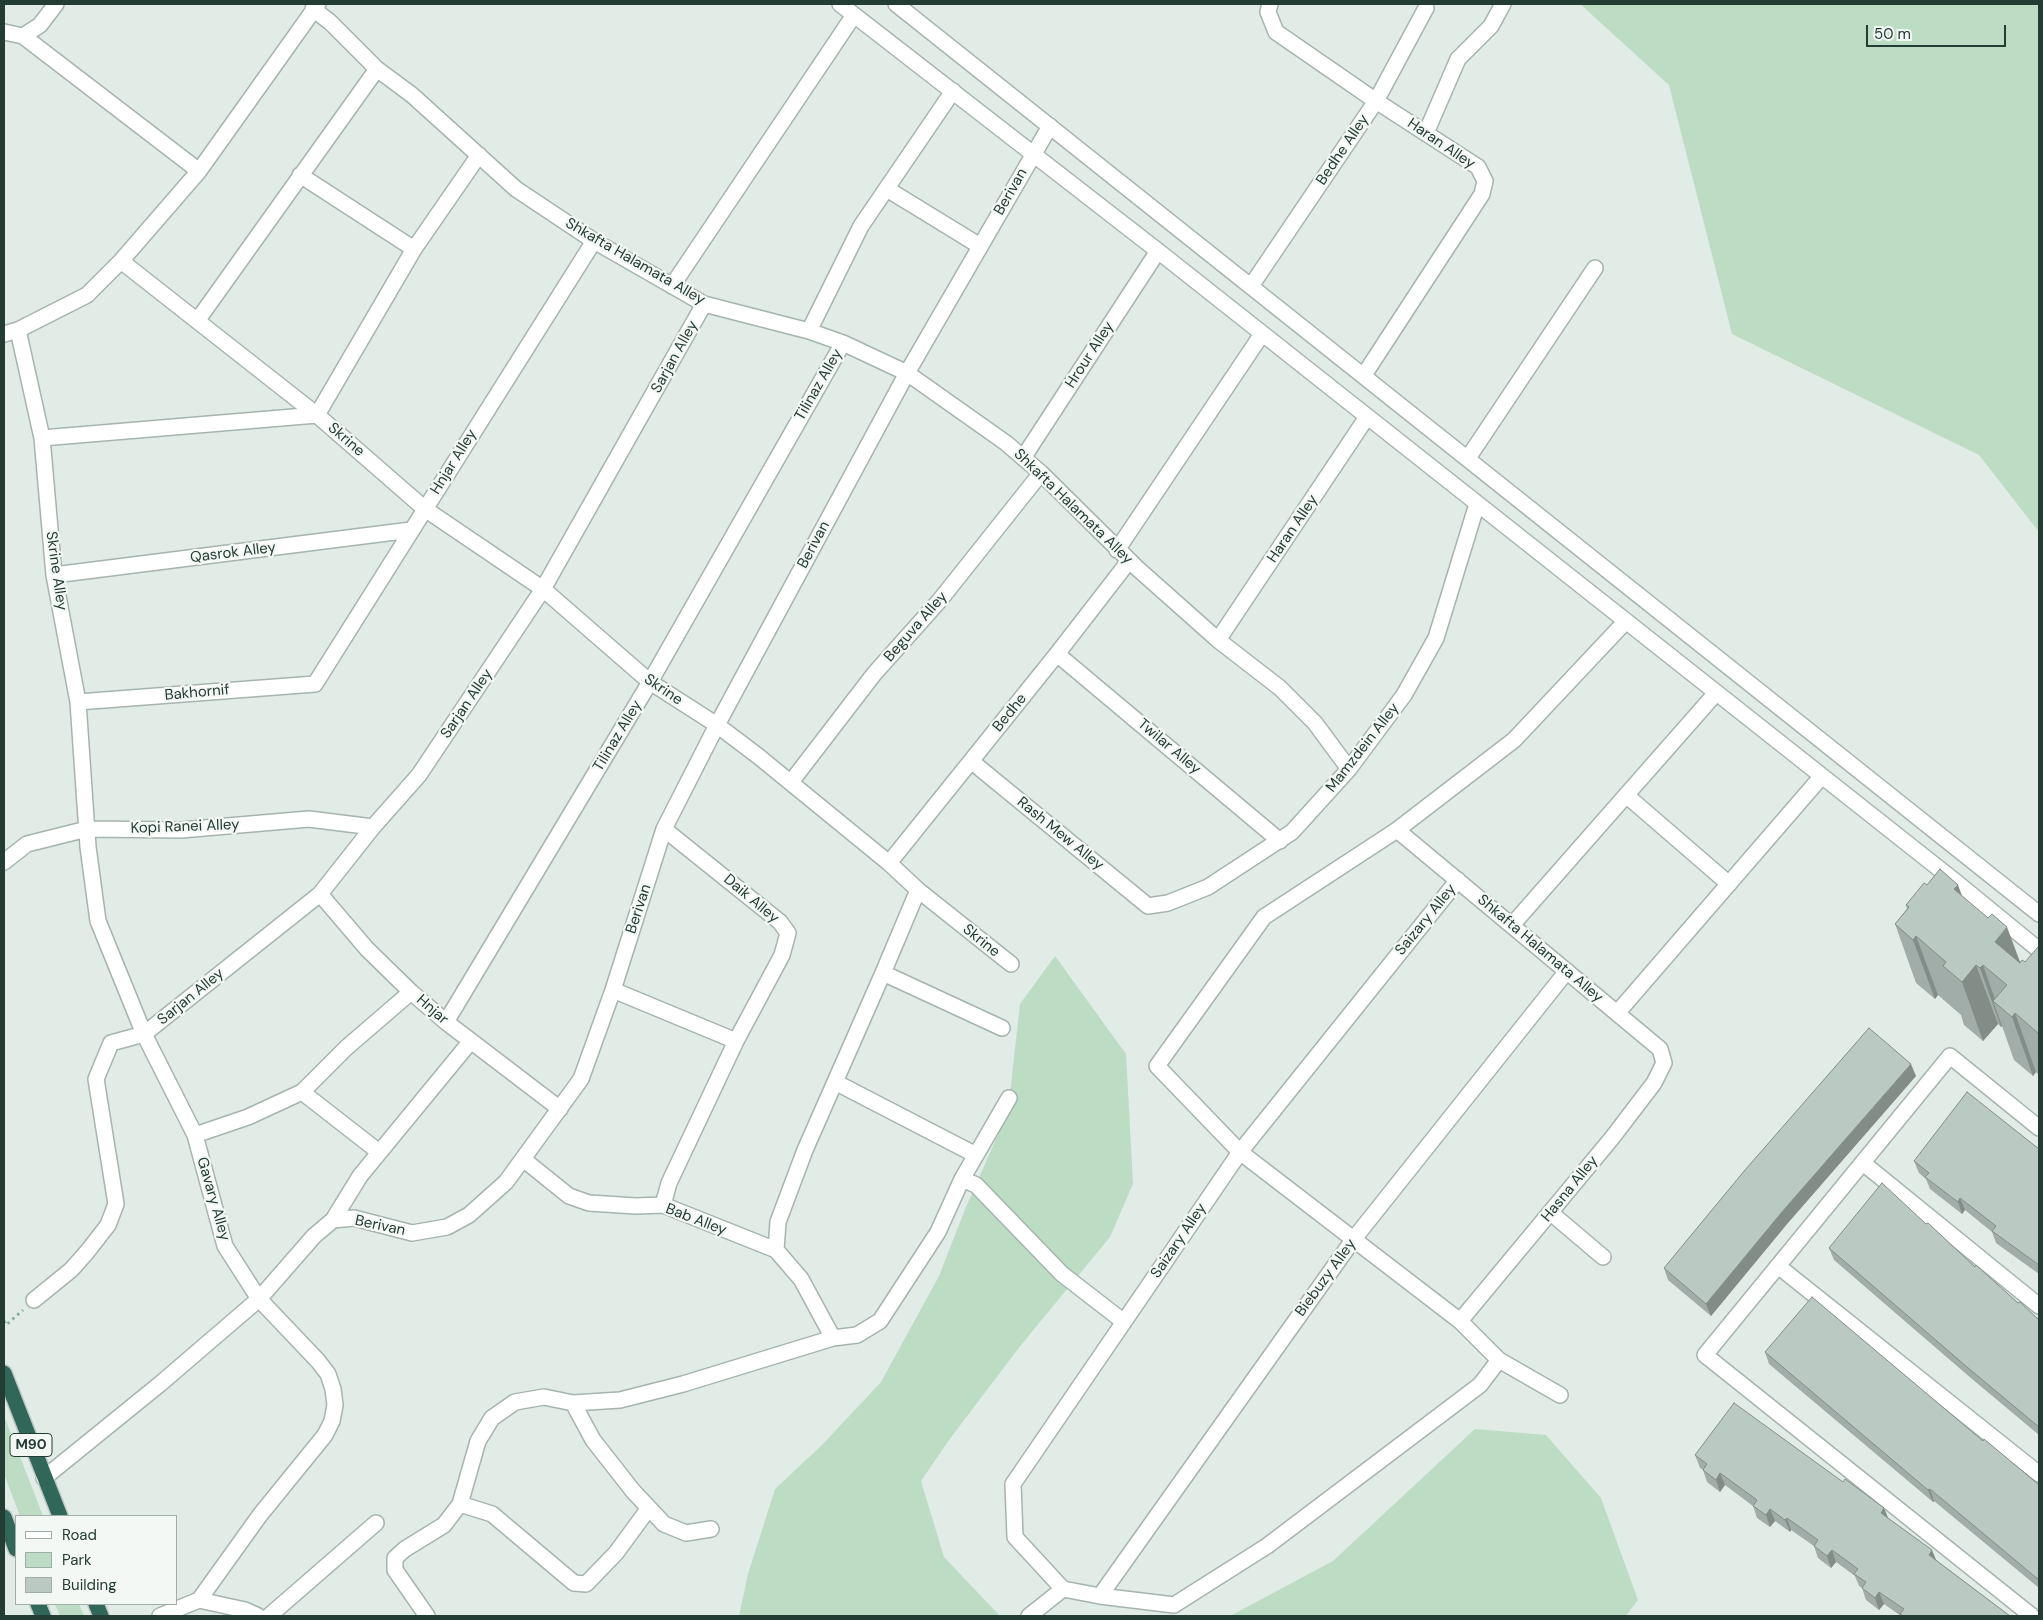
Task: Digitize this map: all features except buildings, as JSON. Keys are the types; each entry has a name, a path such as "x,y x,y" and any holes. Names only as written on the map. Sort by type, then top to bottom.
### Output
{"highway":[{"name":"M90","path":"4,1373 60,1515"},
{"path":"4,1517 15,1546"}],"street":[{"path":"23,36 40,25 56,4"},
{"path":"840,4 1034,153 2039,950"},
{"path":"896,4 2039,914"},
{"name":"Haran Alley","path":"1270,4 1268,12 1276,32 1376,101 1478,167 1485,181 1482,194 1364,376"},
{"path":"1426,133 1458,59 1491,26 1503,4"},
{"path":"4,334 18,330 87,295 120,262 199,171 316,6"},
{"name":"Shkafta Halamata Alley","path":"316,6 377,69 412,95 516,189 594,240 704,304 809,331 843,343 908,374 1006,443 1041,473 1129,561 1218,640 1280,688 1315,723 1348,769"},
{"name":"Bedhe Alley","path":"1251,286 1376,101 1426,8"},
{"path":"672,286 854,14"},
{"path":"4,32 23,36 199,171"},
{"path":"197,321 377,69"},
{"path":"809,331 861,226 953,90"},
{"name":"Berivan","path":"44,1478 160,1384 259,1299 314,1236 333,1220 354,1218 412,1233 447,1227 470,1215 506,1182 581,1079 613,990 664,829 717,725 908,374 1050,126"},
{"path":"42,438 317,414 414,249 479,155"},
{"path":"300,175 414,249"},
{"path":"887,189 980,246"},
{"name":"Hnjar Alley","path":"315,684 594,240"},
{"name":"Hrour Alley","path":"1023,458 1158,251"},
{"name":"Skrine","path":"120,262 317,414 425,509 543,589 650,682 717,725 790,782 889,863 918,890 1010,964"},
{"path":"1468,458 1595,268"},
{"name":"Sarjan Alley","path":"144,1034 320,894 373,827 419,775 543,589 704,304"},
{"name":"Skrine Alley","path":"18,330 42,438 54,575 78,702 87,829"},
{"path":"1117,550 1262,334"},
{"name":"Tilinaz Alley","path":"446,1022 650,682 843,343"},
{"name":"Haran Alley","path":"1218,640 1367,417"},
{"name":"Beguva Alley","path":"790,782 874,674 940,600 1041,473"},
{"name":"Mamzdein Alley","path":"1148,906 1168,903 1208,888 1292,832 1348,769 1404,695 1436,638 1477,504"},
{"name":"Qasrok Alley","path":"54,575 411,530"},
{"name":"Bedhe","path":"889,863 1129,561"},
{"path":"1560,1395 1499,1360 1460,1321 1240,1152 1157,1066 1264,918 1397,830 1514,740 1626,621"},
{"name":"Twilar Alley","path":"1057,654 1280,840"},
{"name":"Bakhornif","path":"78,702 315,684"},
{"path":"1512,925 1716,693"},
{"name":"Rash Mew Alley","path":"971,761 1148,906"},
{"path":"1618,1012 1822,776"},
{"path":"1626,795 1729,884"},
{"name":"Kopi Ranei Alley","path":"4,862 27,844 87,829 181,830 309,819 373,827"},
{"name":"Gavary Alley","path":"87,829 98,921 144,1034 195,1135 225,1246 259,1299 328,1374 333,1389 335,1405 325,1436 260,1515 199,1600"},
{"name":"Daik Alley","path":"663,1206 669,1183 736,1041 782,955 788,933 780,922 664,829"},
{"name":"Shkafta Halamata Alley","path":"1397,830 1618,1012 1660,1049"},
{"name":"Saizary Alley","path":"1063,1589 1014,1537 1013,1484 1240,1152 1458,880"},
{"path":"776,1250 778,1222 804,1150 918,890"},
{"name":"Hnjar","path":"320,894 367,949 411,992 446,1022 560,1109"},
{"name":"Biebuzy Alley","path":"1100,1596 1353,1240 1566,971"},
{"path":"883,973 1002,1028"},
{"path":"613,990 736,1041"},
{"path":"195,1135 248,1117 302,1092 346,1048 411,992"},
{"path":"34,1300 71,1270 108,1225 116,1204 96,1079 111,1043 144,1034"},
{"path":"333,1220 360,1176 471,1041"},
{"name":"Hasna Alley","path":"1460,1321 1551,1213 1654,1083 1664,1063 1660,1049"},
{"path":"2032,1616 1705,1355 1950,1056 2039,1128"},
{"path":"835,1082 976,1155"},
{"path":"302,1092 379,1152"},
{"path":"428,1616 395,1570 395,1558 405,1549 444,1525 460,1504 478,1441 492,1418 515,1402 544,1397 573,1403 620,1400 683,1384 833,1338 857,1335 880,1321 938,1232 962,1178 1008,1098"},
{"name":"Bab Alley","path":"523,1159 569,1196 589,1203 663,1206 776,1250 801,1279 833,1338"},
{"path":"1863,1163 2039,1306"},
{"path":"962,1178 976,1185 1062,1274 1124,1322"},
{"path":"1551,1213 1603,1257"},
{"path":"1778,1266 2039,1474"},
{"path":"1029,1616 1063,1589 1100,1596 1174,1605 1267,1546 1441,1415 1480,1385 1499,1360"},
{"path":"573,1403 593,1440 633,1491 664,1524 686,1533 711,1529"},
{"path":"460,1504 492,1514 574,1583 586,1584 616,1553 649,1508"},
{"path":"269,1616 376,1524"},
{"path":"160,1616 199,1600 244,1610 258,1616"}],"path":[{"path":"4,1321 6,1325 34,1300"}],"green space":[{"path":"1580,4 2039,4 2039,532 1979,455 1732,334 1669,85"},
{"path":"1055,956 1126,1054 1133,1184 1110,1237 1021,1345 949,1440 921,1481 944,1557 1000,1616 739,1616 748,1574 775,1489 822,1445 881,1382 939,1276 966,1207 1008,1112 1020,1004"},
{"path":"4,1416 43,1515 20,1515 4,1474"},
{"path":"1475,1429 1546,1435 1601,1498 1638,1600 1626,1616 1230,1616 1333,1561"},
{"path":"55,1605 79,1605 84,1616 60,1616"}]}
